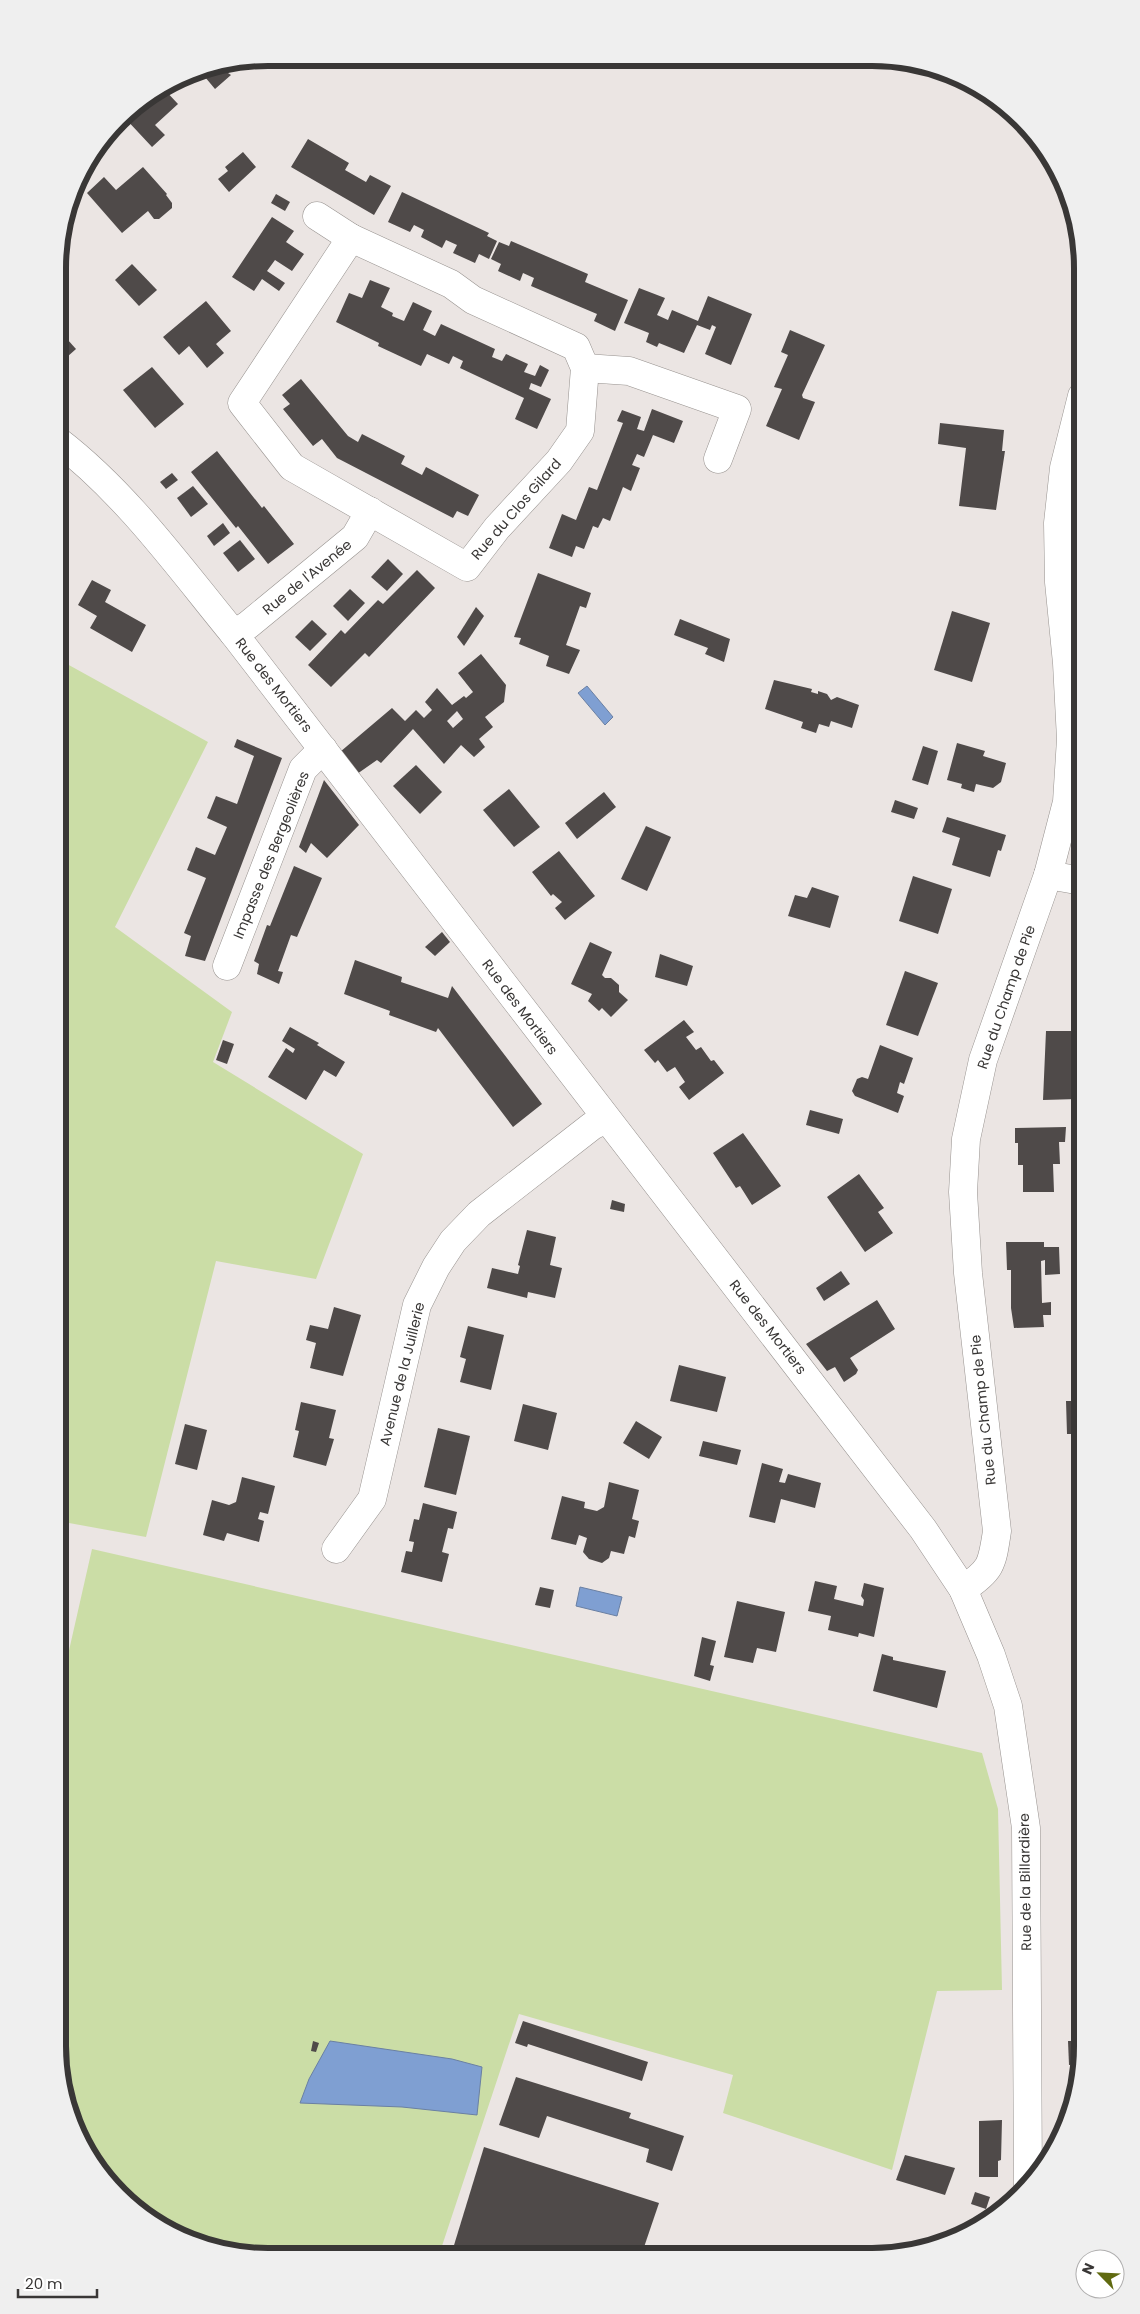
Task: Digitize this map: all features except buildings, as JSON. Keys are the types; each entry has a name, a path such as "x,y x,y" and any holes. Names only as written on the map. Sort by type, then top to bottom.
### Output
{"street":[{"path":"317,216 351,238 451,284 473,300 576,347 585,368 629,371 738,409 718,459"},
{"name":"Rue du Clos Gilard","path":"351,238 242,403 292,467 467,567 497,528 559,461 580,431 585,368"},
{"name":"Rue du Champ de Pie","path":"963,1589 978,1580 990,1566 997,1531 968,1273 963,1192 966,1139 983,1060 1048,876 1067,802 1071,739 1067,662 1058,582 1058,523 1064,468 1074,428"},
{"name":"Rue des Mortiers","path":"66,448 102,479 133,511 234,634 923,1529 963,1589"},
{"name":"Rue de l'Avenée","path":"234,634 248,625 355,537 370,511"},
{"name":"Impasse des Bergeolières","path":"227,966 303,769 323,749"},
{"path":"1048,876 1074,880"},
{"name":"Avenue de la Juillerie","path":"336,1549 372,1499 417,1305 436,1267 453,1241 479,1214 592,1126 606,1119"},
{"name":"Rue de la Billardière","path":"963,1589 991,1655 1008,1706 1026,1828 1028,2174"}],"green space":[{"path":"66,663 208,742 115,927 232,1012 213,1062 363,1154 316,1279 216,1261 146,1537 66,1522"},
{"path":"92,1549 982,1753 998,1809 1002,1990 937,1991 892,2170 723,2113 733,2075 519,2014 441,2248 268,2248 228,2244 203,2237 179,2227 156,2214 135,2198 116,2179 100,2158 87,2135 77,2111 70,2086 66,2046 66,1664"}],"water":[{"path":"587,686 613,717 605,725 578,693"},
{"path":"580,1587 622,1597 617,1616 576,1606"},
{"path":"330,2041 452,2059 482,2067 477,2115 402,2107 300,2103 309,2079"}]}
